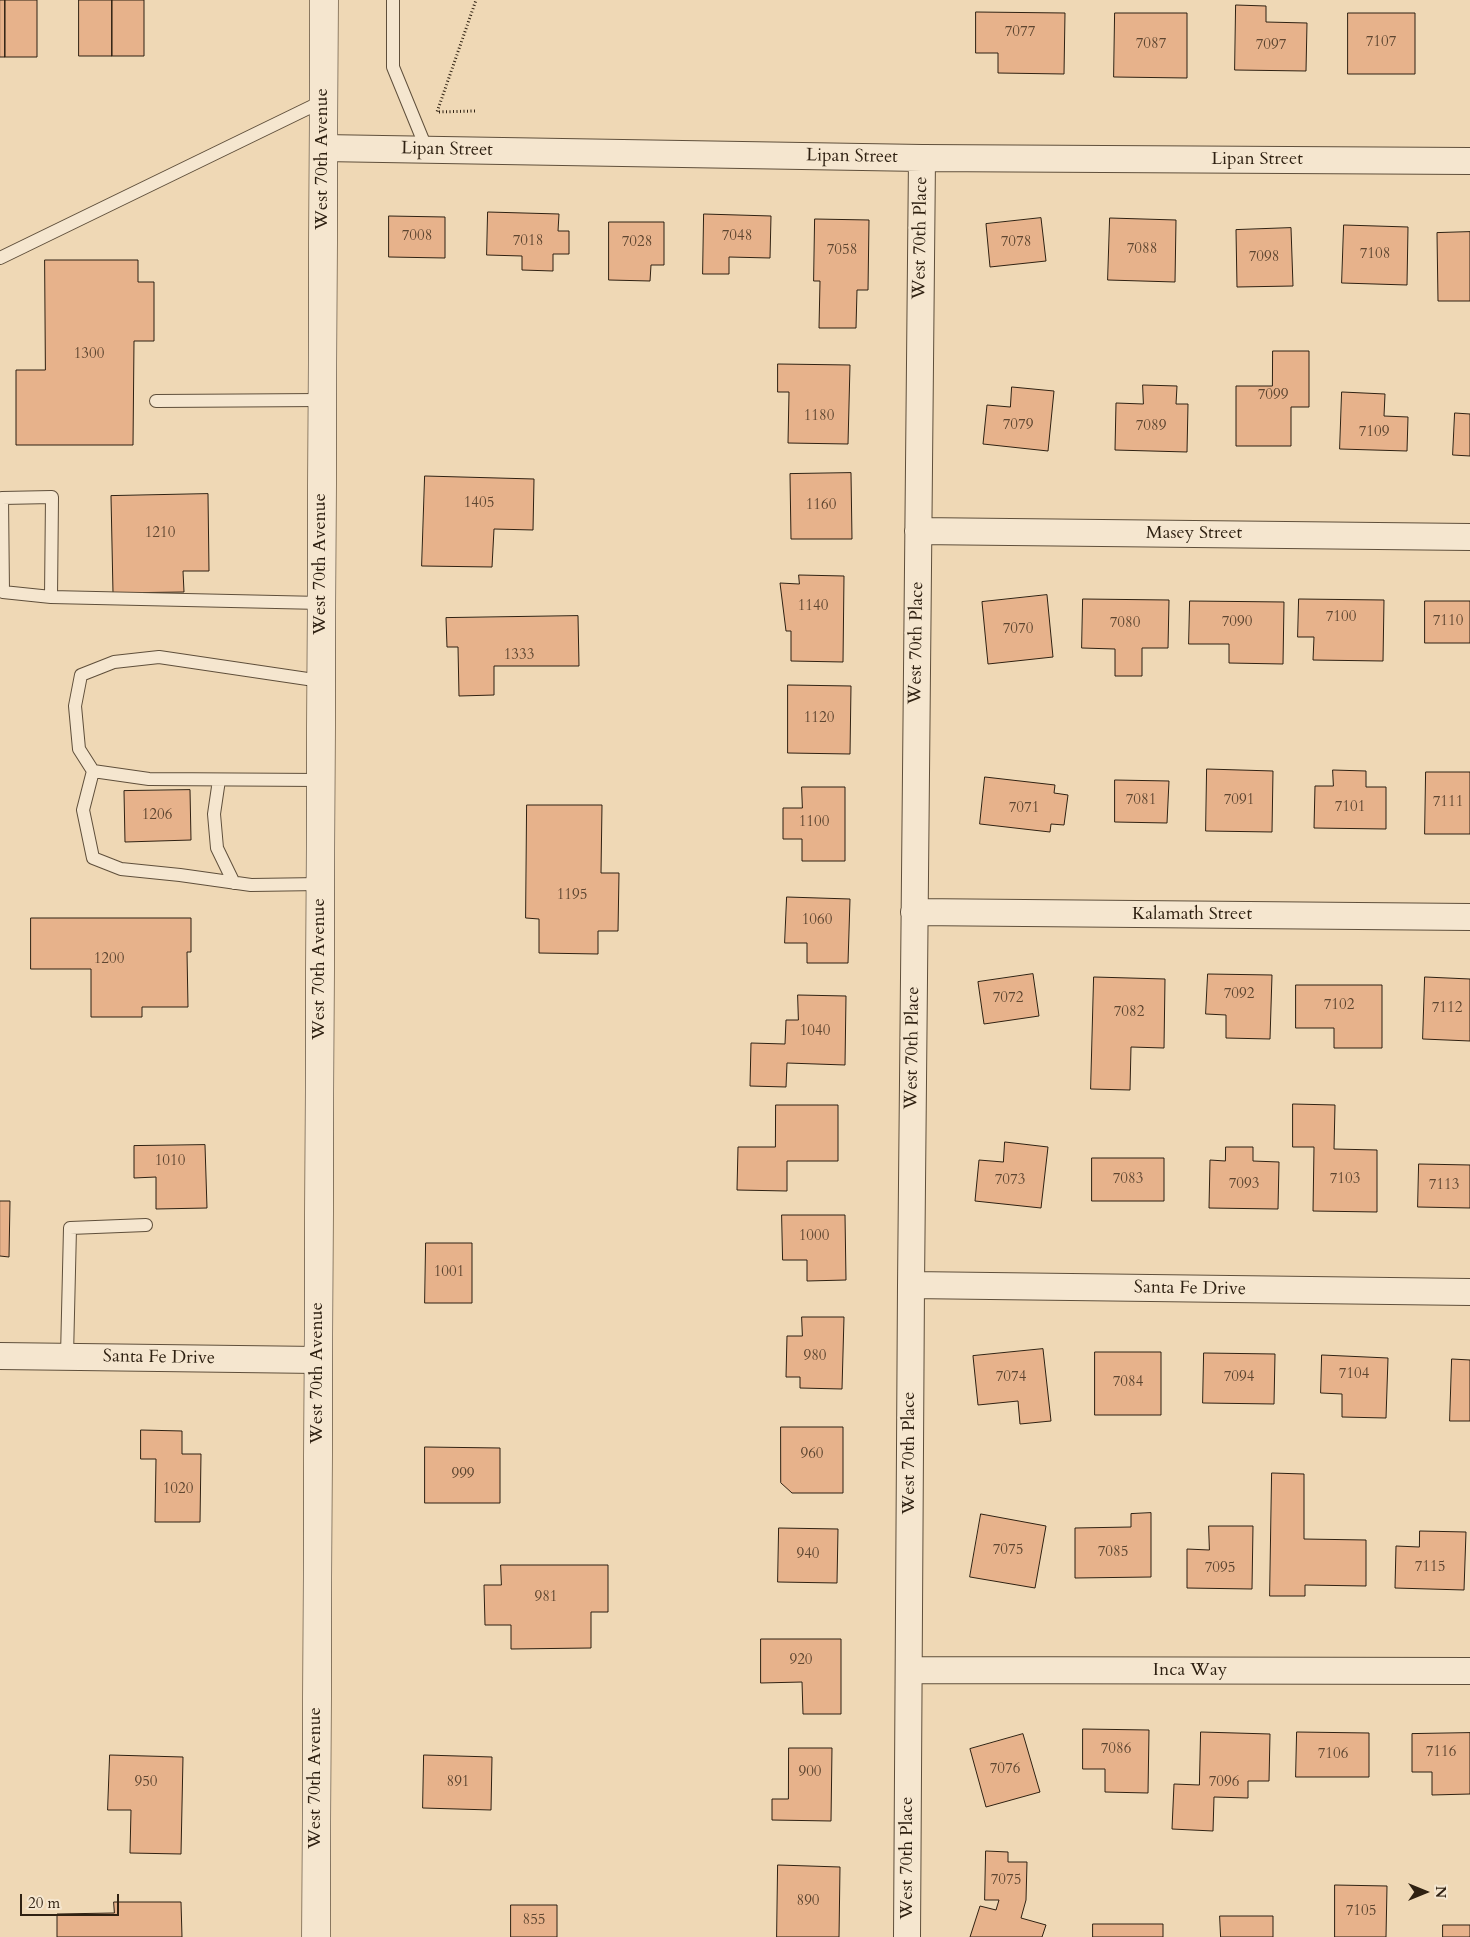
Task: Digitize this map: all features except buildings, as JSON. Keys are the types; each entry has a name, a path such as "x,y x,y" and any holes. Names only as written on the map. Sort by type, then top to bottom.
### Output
{"main road":[{"name":"West 70th Avenue","path":"316,1937 324,0"}],"street":[{"name":"Lipan Street","path":"323,148 922,158 1470,161"},
{"name":"West 70th Place","path":"908,1937 911,1286 922,158"},
{"name":"Masey Street","path":"918,531 1470,537"},
{"name":"Kalamath Street","path":"914,912 1470,917"},
{"name":"Santa Fe Drive","path":"911,1286 1470,1292"},
{"name":"Santa Fe Drive","path":"0,1356 318,1360"},
{"name":"Inca Way","path":"909,1670 1470,1671"}],"lane":[{"path":"392,0 393,68 427,150"},
{"path":"0,258 323,101"},
{"path":"156,401 322,400"},
{"path":"51,597 52,497 2,498 3,592 51,597 321,603"},
{"path":"320,884 251,885 120,869 93,858 83,810 93,771 79,749 75,706 81,675 114,662 159,657 321,681"},
{"path":"93,771 149,779 320,780"},
{"path":"219,780 214,814 217,848 234,883"},
{"path":"67,1356 70,1228 146,1225"}],"path":[{"path":"475,111 437,112 476,0"}]}
